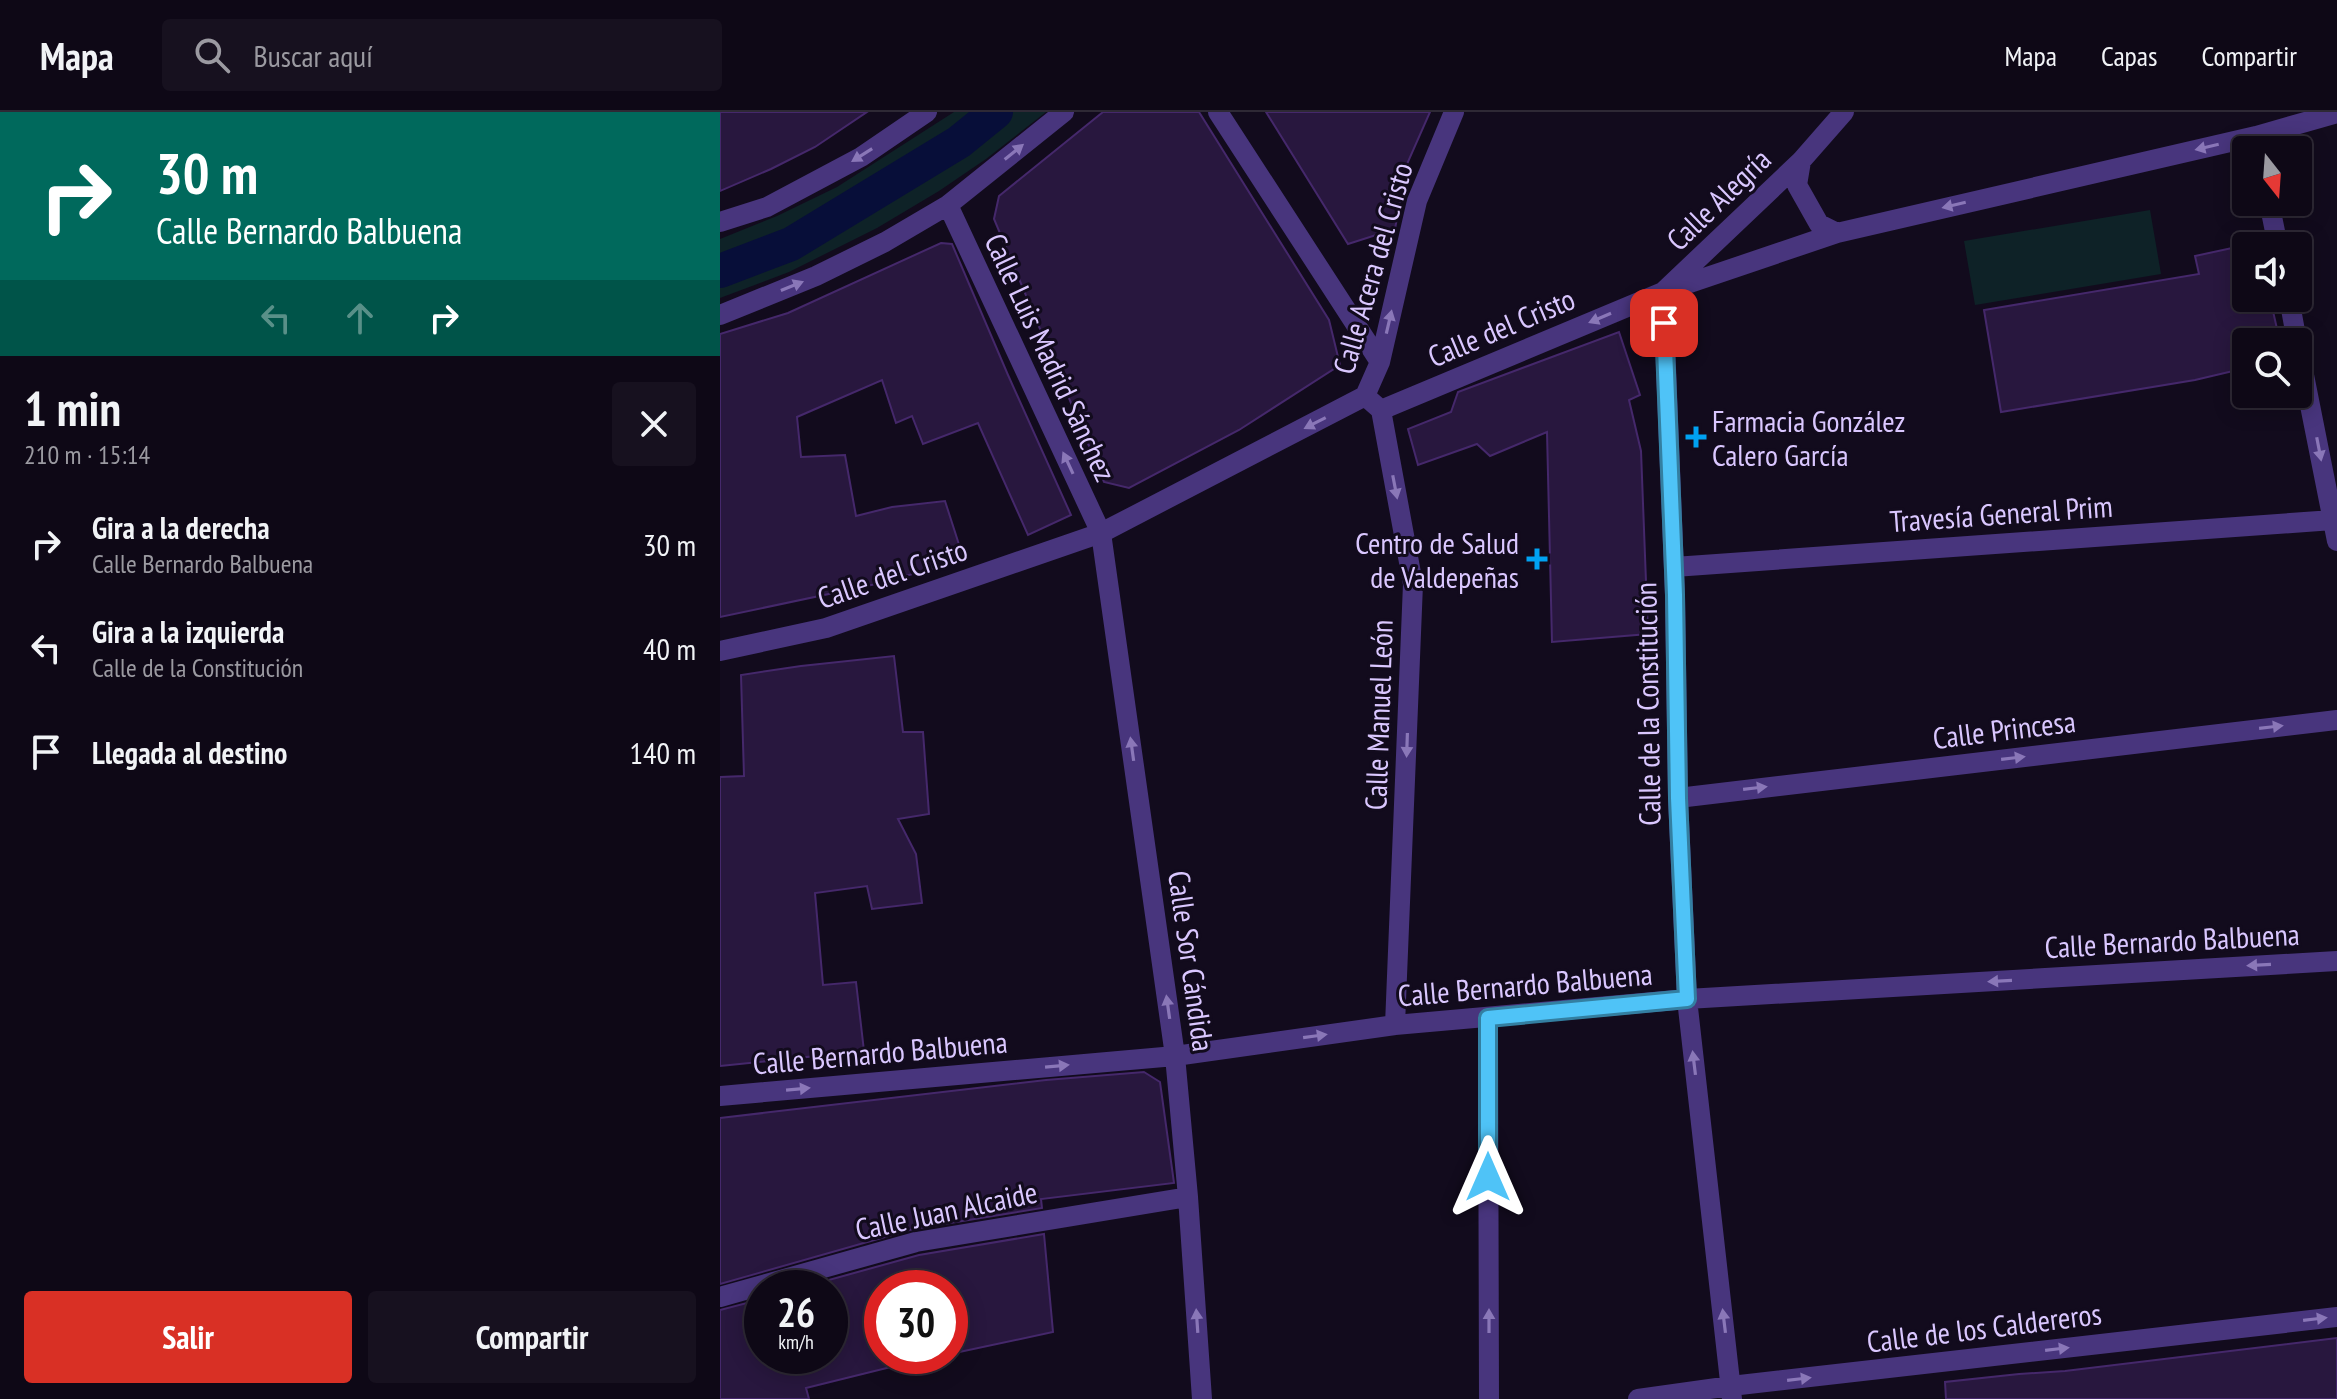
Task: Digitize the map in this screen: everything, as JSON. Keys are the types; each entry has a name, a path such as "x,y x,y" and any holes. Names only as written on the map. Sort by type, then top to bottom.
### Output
{"street":[{"path":"720,222 767,207 847,164 927,112"},
{"path":"720,315 816,276 885,242 948,205 1064,112"},
{"path":"1218,112 1380,362"},
{"name":"Calle Acera del Cristo","path":"1373,403 1417,201 1454,112"},
{"name":"Calle Alegría","path":"1663,292 1801,161 1844,112"},
{"name":"Calle del Cristo","path":"2276,136 2337,113"},
{"name":"Calle del Cristo","path":"720,651 826,628 1101,533 1373,403 1663,292 1837,233 2232,149"},
{"path":"1801,161 1797,185 1819,224 1837,233"},
{"name":"Calle Luis Madrid Sánchez","path":"948,205 1101,533"},
{"name":"Calle de la Constitución","path":"1663,292 1687,999 1732,1393"},
{"name":"Calle Manuel León","path":"1373,403 1413,584 1395,1025"},
{"path":"2311,408 2337,541"},
{"name":"Travesía General Prim","path":"1674,567 2333,520"},
{"name":"Calle Sor Cándida","path":"1101,533 1175,1056 1202,1399"},
{"name":"Calle Princesa","path":"1678,798 2337,720"},
{"name":"Calle Bernardo Balbuena","path":"720,1096 1175,1056 1395,1025 1687,999 2337,961"},
{"path":"1488,1018 1489,1399"},
{"name":"Calle Juan Alcaide","path":"720,1297 916,1242 1188,1197"},
{"name":"Calle de los Caldereros","path":"1638,1399 1732,1393 2337,1317"}],"green space":[{"path":"954,112 1046,112 986,159 877,228 789,272 720,298 720,239 837,187"},
{"path":"2150,210 2161,274 1975,305 1964,241"}],"building":[{"path":"720,112 867,112 815,147 720,191"},
{"path":"1103,112 1199,112 1329,320 1340,365 1239,430 1129,488 1104,482 994,219 999,196"},
{"path":"1266,112 1430,112 1407,164 1395,229 1348,244"},
{"path":"941,243 952,244 1071,515 1028,535 978,423 923,444 912,416 896,423 882,380 797,417 801,457 845,455 856,516 892,507 945,501 964,560 876,584 720,617 720,334 788,313"},
{"path":"2232,248 2232,312 2273,312 2277,328 2232,328 2232,371 2001,412 1984,310 2199,274 2195,256"},
{"path":"1619,332 1640,395 1629,400 1641,451 1648,634 1552,642 1547,432 1490,456 1477,444 1418,465 1408,429 1451,412 1458,392"},
{"path":"894,656 903,732 923,732 929,814 898,819 916,854 922,903 872,909 867,886 815,893 823,985 856,982 864,1051 720,1066 720,777 744,776 741,675"},
{"path":"1144,1072 1160,1082 1174,1183 1041,1199 1042,1208 913,1229 769,1270 744,1270 744,1277 720,1284 720,1118 1046,1080"},
{"path":"1044,1234 1053,1332 968,1350 968,1270 865,1270 919,1255"},
{"path":"864,1270 864,1374 806,1388 809,1399 720,1399 720,1310 744,1304 744,1374 848,1374 848,1275"},
{"path":"2337,1338 2337,1399 1946,1399 1945,1382 2065,1371"}],"waterway":[{"path":"720,271 791,244 959,142 996,112"}],"place":[{"name":"Farmacia González Calero García","path":"1696,437"},
{"name":"Centro de Salud de Valdepeñas","path":"1537,559"}],"route":[{"path":"1488,1177 1488,1018 1687,999 1664,323"}]}
